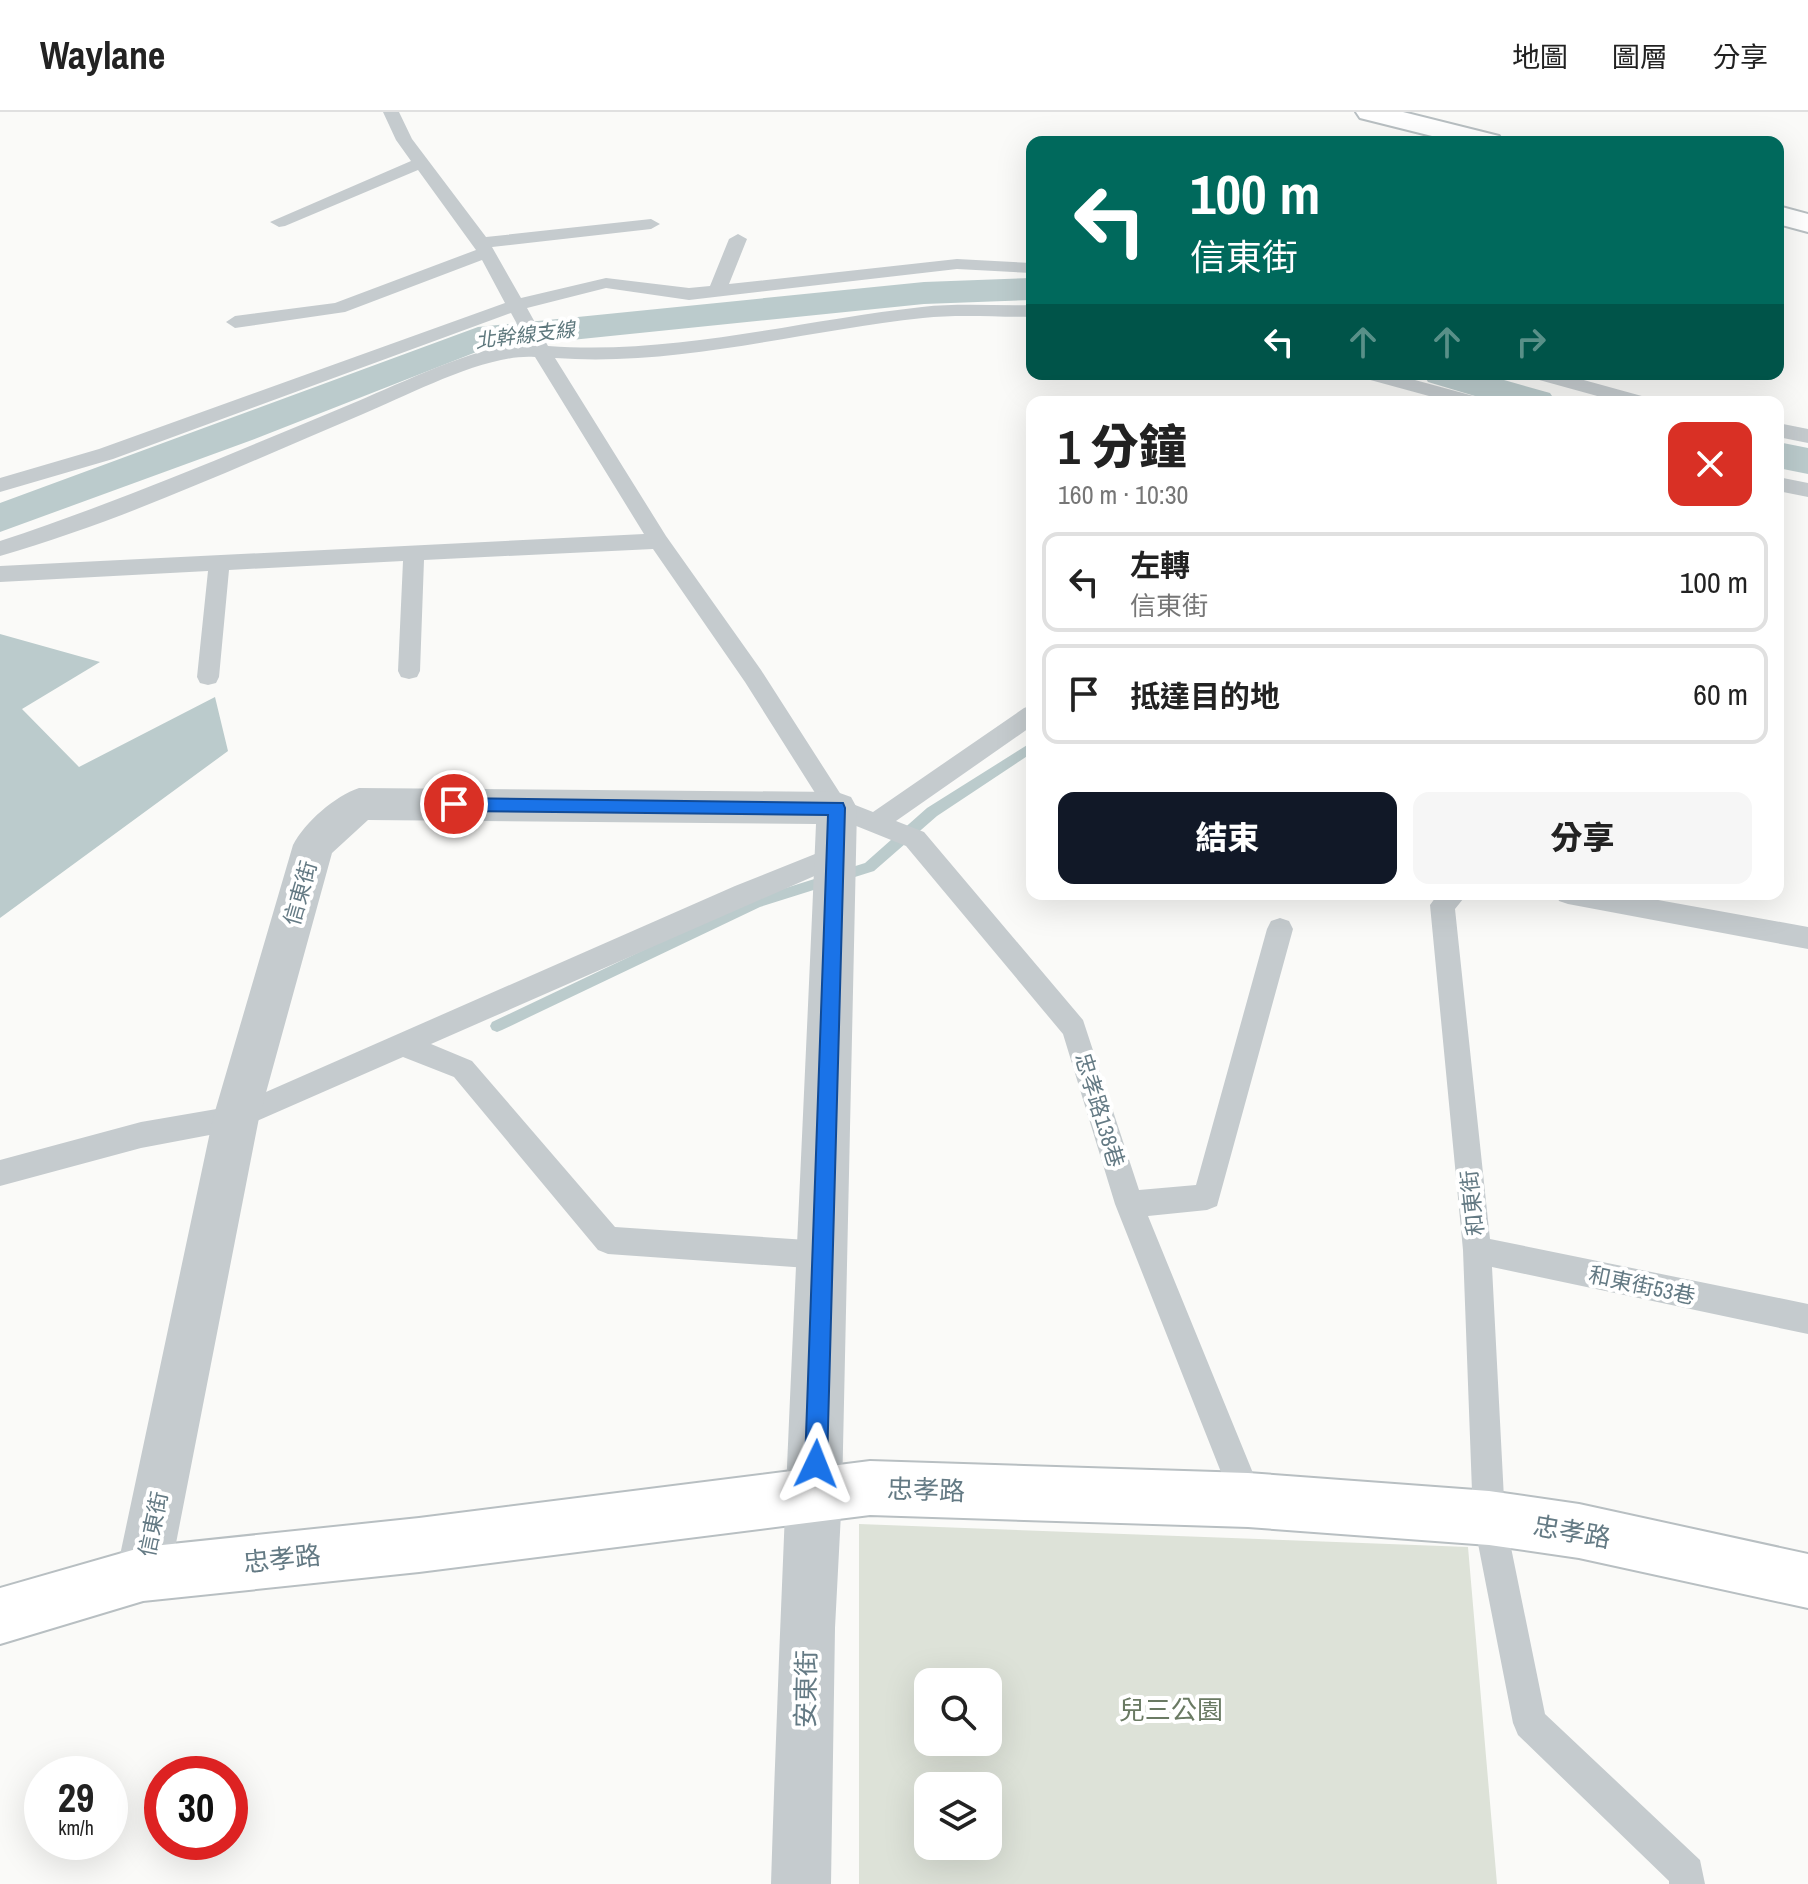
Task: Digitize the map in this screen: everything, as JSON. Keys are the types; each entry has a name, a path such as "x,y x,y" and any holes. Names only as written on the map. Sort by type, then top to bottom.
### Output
{"street":[{"path":"1370,112 1465,136"},
{"path":"1784,217 1808,223"},
{"name":"信東街","path":"143,1574 236,1118 314,845 359,804 856,816"},
{"path":"815,1494 835,856 856,816"},
{"name":"忠孝路","path":"0,1616 143,1574 419,1545 870,1488 1248,1500 1384,1513 1489,1518 1579,1531 1808,1581"},
{"name":"安東街","path":"801,1884 807,1628 815,1494"}],"lane":[{"path":"391,112 404,140 484,248 539,345 659,541 856,816 1026,717"},
{"path":"279,222 421,163"},
{"path":"235,322 338,308 484,248 651,224"},
{"path":"717,291 738,239"},
{"path":"0,485 106,454 606,283 689,294 957,264 1026,268"},
{"path":"0,549 105,514 444,373 513,349 539,345 597,355 651,353 925,312 1026,311"},
{"path":"1392,380 1452,396"},
{"path":"1561,380 1620,396"},
{"path":"1784,431 1808,436"},
{"path":"1784,485 1808,490"},
{"path":"0,574 659,541"},
{"path":"409,671 414,553"},
{"path":"208,677 219,563"},
{"name":"忠孝路138巷","path":"856,816 915,839 1074,1028 1129,1204 1248,1500"},
{"path":"0,1173 141,1135 236,1118 730,899 835,856"},
{"name":"和東街","path":"1448,900 1442,905 1477,1250 1489,1518 1530,1723 1687,1873 1687,1884"},
{"path":"1601,900 1808,938"},
{"path":"1129,1204 1207,1197 1280,929"},
{"path":"404,1045 463,1069 608,1240 822,1255"},
{"name":"和東街53巷","path":"1477,1250 1808,1319"}],"green space":[{"name":"兒三公園","path":"859,1524 1468,1547 1497,1884 859,1884"}],"shaded area":[{"path":"0,634 100,662 22,709 79,767 215,697 228,751 0,918"}],"waterway":[{"name":"北幹線支線","path":"0,518 239,431 478,338 924,293 1026,289"},
{"name":"北幹線支線","path":"1462,380 1516,396"},
{"name":"北幹線支線","path":"1784,456 1808,461"},
{"path":"497,1026 756,903 869,867 932,812 1026,751"}],"route":[{"path":"454,804 837,808 816,1464"}]}
